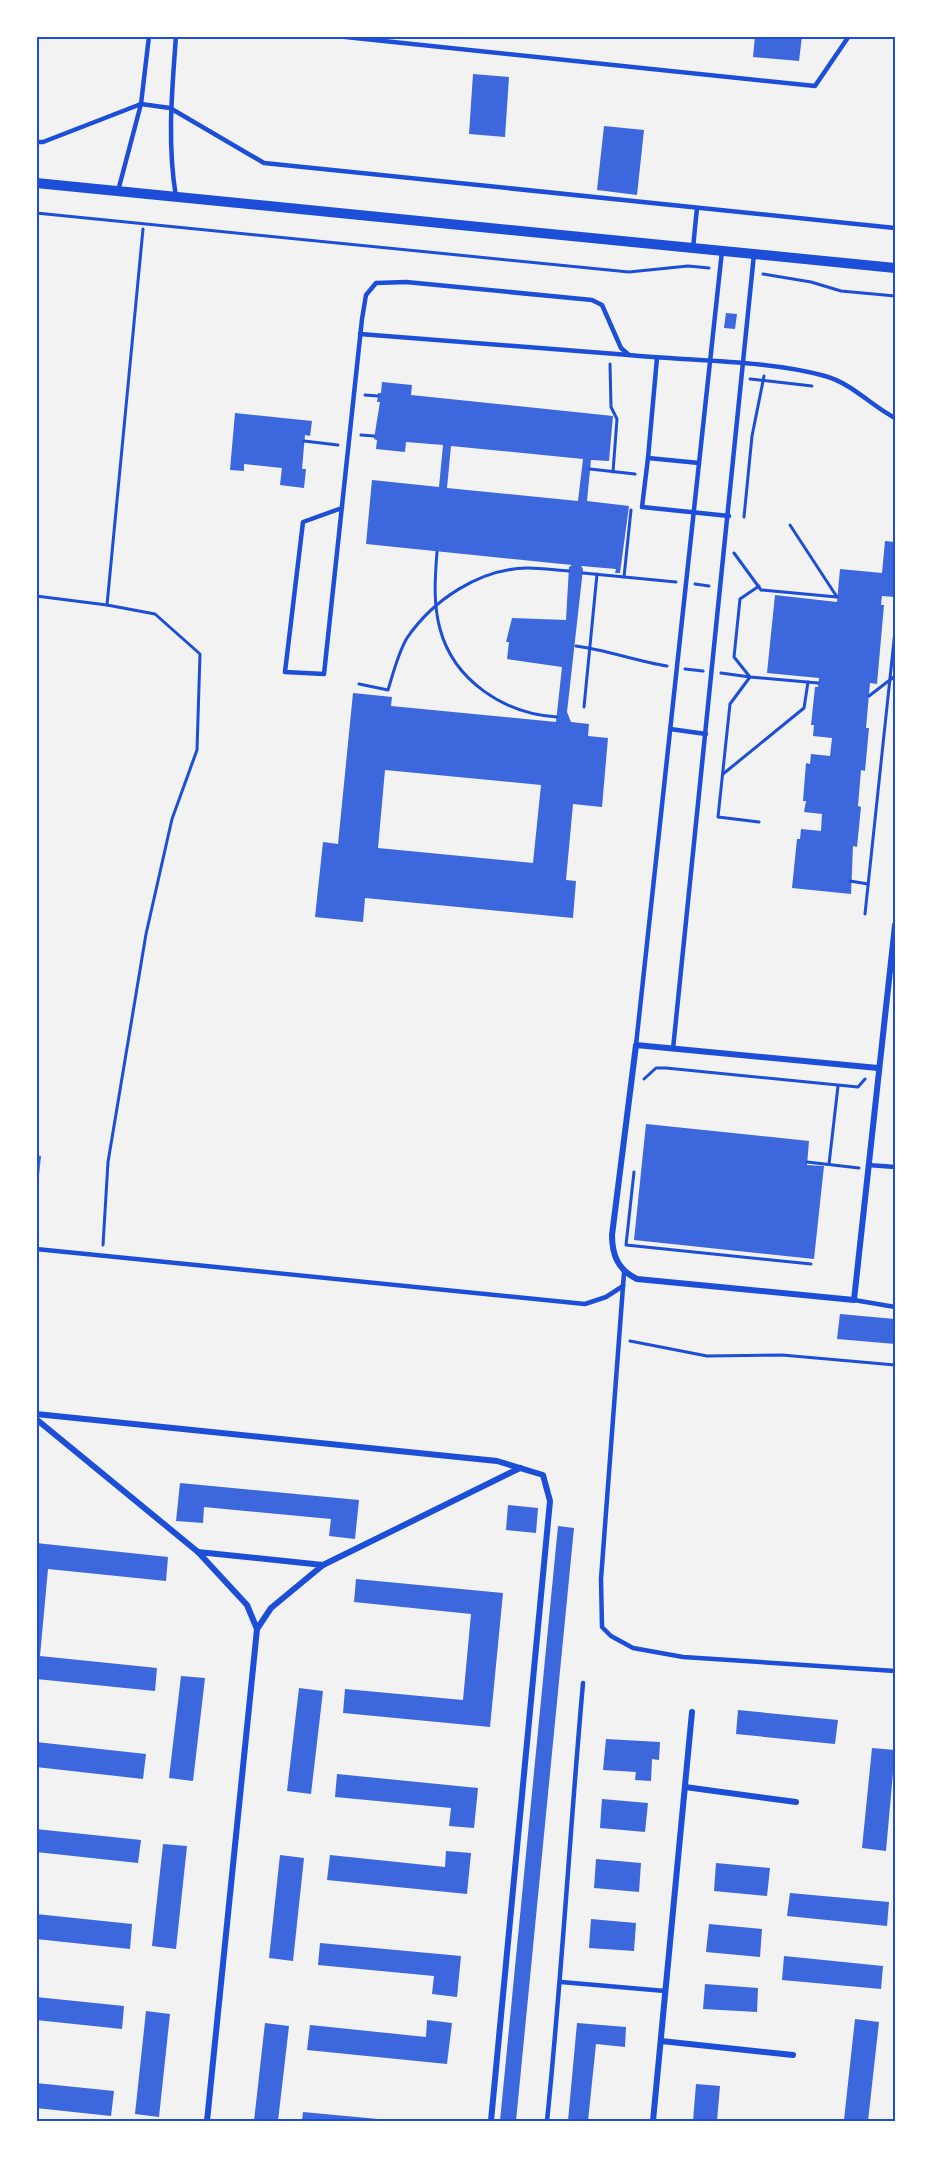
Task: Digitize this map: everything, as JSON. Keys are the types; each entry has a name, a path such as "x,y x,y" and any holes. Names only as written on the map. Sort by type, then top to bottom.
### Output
{"street":[{"path":"36,183 895,268"},
{"path":"876,1068 636,1045 612,1235 612,1253 624,1273 637,1279 854,1300 876,1068 895,925"},
{"path":"36,1414 496,1461 543,1475 549,1501 491,2121"},
{"path":"36,1419 198,1552 247,1605 257,1629 207,2121"},
{"path":"257,1629 272,1608 323,1566 520,1468"},
{"path":"198,1552 323,1566"},
{"path":"653,2121 692,1712"},
{"path":"685,1787 796,1802"},
{"path":"661,2041 793,2055"}],"lane":[{"path":"118,191 141,104 149,36"},
{"path":"176,36 170,108 171,165 176,197"},
{"path":"336,36 815,86 849,36"},
{"path":"36,142 43,142 141,104 170,108 264,163 895,228"},
{"path":"693,248 697,208"},
{"path":"636,1045 722,251"},
{"path":"673,1048 722,587 754,254"},
{"path":"342,508 303,522 285,672 324,674 349,446 360,334 366,295 376,283 406,282 592,300 602,305 621,348 629,355"},
{"path":"360,334 744,364 825,376 857,390 879,410 895,418"},
{"path":"657,358 642,507 729,516"},
{"path":"648,458 699,463"},
{"path":"670,729 706,734"},
{"path":"868,1166 895,1167"},
{"path":"36,1249 585,1304 606,1297 624,1286"},
{"path":"624,1273 600,1595 602,1627 611,1636 633,1648 683,1657 895,1671"},
{"path":"854,1300 895,1307"},
{"path":"547,2121 561,1982 566,1868 583,1683"},
{"path":"561,1982 665,1991"}],"path":[{"path":"36,213 629,272 688,266 720,269"},
{"path":"106,605 143,229"},
{"path":"752,272 811,282 841,291 895,296"},
{"path":"609,354 611,407 617,419 613,472"},
{"path":"744,518 752,436 765,367"},
{"path":"743,379 815,386"},
{"path":"304,441 349,446"},
{"path":"590,470 635,474"},
{"path":"726,547 738,556 762,590 837,597 790,525"},
{"path":"437,552 435,606 440,630 448,651 472,682 506,704 543,716 557,717"},
{"path":"359,684 388,690 406,640 435,606 469,583 492,574 526,568 569,571"},
{"path":"583,573 722,587"},
{"path":"584,707 597,574"},
{"path":"750,677 734,657 740,599 759,586"},
{"path":"36,596 155,614 200,654 197,750 172,819 146,934 108,1162 102,1256"},
{"path":"865,914 895,631"},
{"path":"576,646 626,655 640,662 677,668 818,683"},
{"path":"869,696 895,676"},
{"path":"750,677 730,704 718,817 759,822"},
{"path":"723,774 804,708 808,682"},
{"path":"850,881 868,884"},
{"path":"643,1080 657,1068 666,1068 858,1087 876,1068"},
{"path":"829,1164 838,1085"},
{"path":"634,1162 626,1245 811,1264"},
{"path":"807,1162 868,1166"},
{"path":"620,1339 707,1356 782,1355 895,1365"}],"building":[{"path":"755,36 802,36 799,61 753,57"},
{"path":"473,74 509,77 505,137 469,134"},
{"path":"604,126 644,130 637,195 597,190"},
{"path":"726,313 737,314 735,329 724,328"},
{"path":"382,382 412,385 411,395 613,416 609,461 591,460 587,501 629,506 620,573 615,573 616,569 581,566 583,569 567,712 571,722 589,724 588,736 608,738 602,807 573,804 566,880 576,881 573,918 365,898 363,922 315,917 323,842 338,844 353,693 392,697 391,706 556,722 562,667 507,659 509,642 506,642 512,618 566,620 569,567 572,565 366,544 372,480 439,487 443,445 406,442 405,452 376,449 377,440 374,439 380,402 377,402 378,393 381,393","holes":["451,446 583,459 578,501 447,488","385,770 541,785 533,863 378,848"]},
{"path":"235,413 312,421 310,436 305,435 302,469 306,469 304,488 280,485 282,468 244,464 244,471 230,470"},
{"path":"885,541 895,542 895,597 882,596 881,605 884,605 877,684 870,683 866,728 869,728 865,771 861,770 858,806 861,807 857,847 853,846 851,894 792,888 797,839 800,839 801,829 821,831 822,814 804,812 806,763 810,764 811,754 830,756 832,738 813,736 814,725 811,725 815,687 818,687 819,678 767,673 775,595 837,602 840,569 882,573"},
{"path":"646,1124 809,1141 807,1165 824,1166 814,1259 634,1240"},
{"path":"36,1155 41,1156 38,1185 36,1184"},
{"path":"840,1314 895,1319 895,1344 837,1339"},
{"path":"180,1483 359,1500 355,1539 329,1536 331,1519 204,1507 203,1523 176,1521"},
{"path":"508,1505 538,1508 536,1533 506,1530"},
{"path":"558,1526 574,1528 516,2121 500,2121"},
{"path":"36,1543 168,1557 166,1581 48,1569 40,1656 157,1668 155,1691 36,1679"},
{"path":"356,1579 503,1593 490,1727 343,1713 345,1689 463,1700 471,1614 354,1602"},
{"path":"181,1676 205,1678 193,1781 169,1778"},
{"path":"299,1688 323,1691 311,1794 287,1791"},
{"path":"738,1710 838,1720 835,1744 736,1734"},
{"path":"606,1739 660,1742 659,1760 652,1759 651,1781 635,1780 636,1772 603,1770"},
{"path":"36,1742 146,1754 143,1779 36,1767"},
{"path":"872,1748 895,1750 886,1851 862,1848"},
{"path":"337,1774 478,1788 474,1828 449,1826 451,1808 335,1797"},
{"path":"602,1799 648,1803 645,1832 600,1828"},
{"path":"36,1829 141,1840 138,1863 36,1852"},
{"path":"163,1844 187,1846 176,1949 152,1946"},
{"path":"446,1851 471,1853 467,1894 327,1880 330,1855 445,1867"},
{"path":"280,1855 304,1858 293,1961 269,1958"},
{"path":"596,1859 641,1863 639,1892 594,1888"},
{"path":"716,1863 770,1868 767,1896 714,1891"},
{"path":"790,1893 889,1902 887,1926 787,1916"},
{"path":"36,1914 132,1924 130,1949 36,1939"},
{"path":"591,1919 636,1923 634,1951 589,1948"},
{"path":"709,1924 762,1929 760,1957 706,1952"},
{"path":"320,1943 461,1956 457,1997 432,1994 434,1976 318,1965"},
{"path":"784,1956 883,1966 881,1989 782,1980"},
{"path":"705,1984 758,1988 757,2012 703,2009"},
{"path":"36,1997 124,2006 122,2029 36,2020"},
{"path":"146,2011 170,2014 159,2117 135,2114"},
{"path":"855,2019 879,2022 868,2121 844,2120"},
{"path":"427,2020 452,2023 447,2064 307,2050 310,2025 426,2037"},
{"path":"265,2023 289,2026 278,2121 254,2121"},
{"path":"577,2023 626,2027 625,2047 596,2044 588,2121 568,2121"},
{"path":"36,2083 114,2091 111,2116 36,2108"},
{"path":"696,2084 720,2086 717,2121 693,2121"},
{"path":"303,2112 378,2119 378,2121 302,2121"}]}
